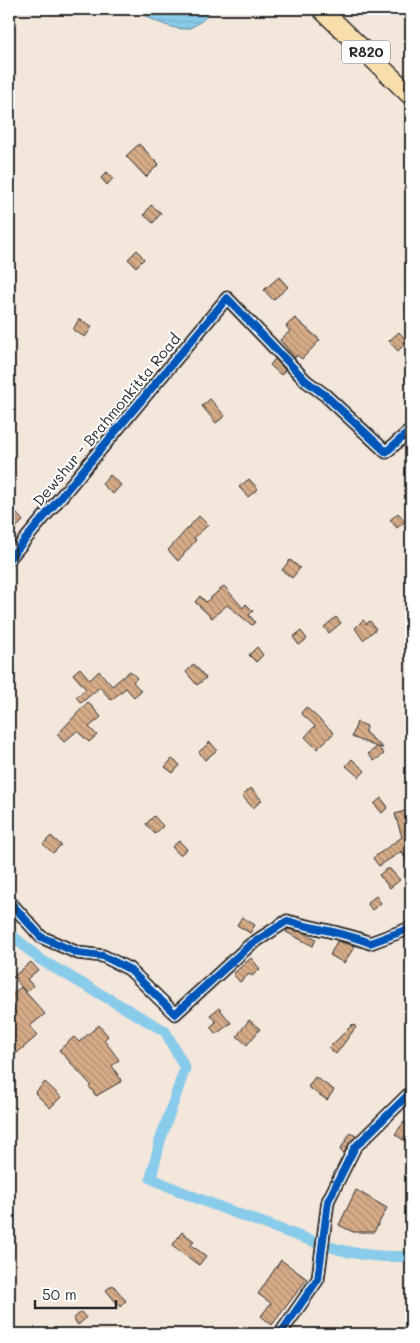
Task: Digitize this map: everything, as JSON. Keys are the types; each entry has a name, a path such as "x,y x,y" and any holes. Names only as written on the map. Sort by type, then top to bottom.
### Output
{"main road":[{"name":"R820","path":"321,9 411,96"}],"street":[{"name":"Dewshur - Brahmonkitta Road","path":"9,559 227,298 306,381 325,395 386,452 411,430"},
{"path":"9,902 41,936 78,953 103,956 128,969 175,1014 250,945 287,921 320,930 347,933 370,943 411,928"},
{"path":"9,919 17,911"},
{"path":"280,1334 318,1279 328,1201 356,1147 411,1092"}],"water":[{"path":"133,9 214,9 196,25 183,29 160,23"}],"building":[{"path":"139,144 159,164 146,177 126,156"},
{"path":"107,172 113,178 107,185 101,178"},
{"path":"151,205 161,213 153,223 144,215"},
{"path":"137,250 144,259 136,267 128,259"},
{"path":"279,277 288,287 273,300 264,290"},
{"path":"295,318 320,340 302,359 297,355 295,358 280,340 290,331 286,326"},
{"path":"79,319 92,327 85,337 73,330"},
{"path":"399,332 407,342 398,351 389,341"},
{"path":"275,359 285,370 281,375 270,365"},
{"path":"210,399 225,416 216,423 202,406"},
{"path":"110,475 121,485 113,494 102,484"},
{"path":"249,479 258,489 248,497 239,487"},
{"path":"398,513 405,521 397,528 390,520"},
{"path":"17,514 23,521 9,534 9,521"},
{"path":"199,516 208,525 194,538 196,540 178,561 168,550"},
{"path":"290,560 300,568 292,578 282,570"},
{"path":"224,586 243,608 246,604 253,611 249,615 255,622 252,625 227,605 212,618 195,602 200,596 206,602"},
{"path":"336,617 341,623 329,633 324,627"},
{"path":"363,620 366,624 370,621 376,629 363,640 355,628"},
{"path":"301,631 307,639 299,645 293,637"},
{"path":"257,647 263,655 256,662 249,655"},
{"path":"194,664 206,678 197,685 186,672"},
{"path":"80,668 90,680 99,671 112,686 130,671 137,678 133,682 141,691 134,697 126,688 111,700 100,687 81,703 76,697 86,689 73,674"},
{"path":"88,702 101,717 89,727 97,735 89,742 77,731 64,742 57,735"},
{"path":"306,707 334,733 317,749 305,737 315,726 301,713"},
{"path":"357,722 367,726 365,732 383,748 378,747 384,754 374,761 368,754 377,747 352,737"},
{"path":"210,742 217,750 205,760 199,752"},
{"path":"172,759 180,765 173,773 165,767"},
{"path":"352,759 365,771 359,777 346,766"},
{"path":"251,788 262,800 253,808 242,796"},
{"path":"381,798 388,807 382,813 374,804"},
{"path":"408,810 411,817 407,819 411,832 411,872 402,851 379,866 373,858 402,837 395,814"},
{"path":"154,816 163,826 155,834 146,824"},
{"path":"51,836 61,845 53,853 43,844"},
{"path":"179,841 187,849 180,855 172,847"},
{"path":"390,869 400,880 390,888 379,875"},
{"path":"376,896 381,903 372,910 367,903"},
{"path":"242,917 255,925 250,933 237,925"},
{"path":"288,929 305,933 316,939 313,946 286,932"},
{"path":"337,941 355,946 344,963 330,955"},
{"path":"251,958 260,969 252,976 249,974 240,982 233,974"},
{"path":"31,962 38,970 27,979 33,986 26,992 13,977"},
{"path":"21,987 45,1014 30,1026 38,1035 9,1060 9,1018 16,1012 9,1003 9,997"},
{"path":"219,1008 231,1023 216,1034 210,1027 216,1022 210,1015"},
{"path":"249,1020 260,1029 247,1045 237,1036"},
{"path":"353,1024 356,1027 336,1054 329,1048"},
{"path":"99,1025 108,1036 104,1040 119,1060 112,1066 122,1081 96,1096 89,1086 91,1085 59,1050 74,1037 79,1042"},
{"path":"315,1077 334,1090 327,1100 308,1087"},
{"path":"45,1082 61,1097 50,1108 35,1093"},
{"path":"404,1122 411,1128 403,1140 395,1134"},
{"path":"350,1133 356,1136 344,1153 340,1150"},
{"path":"356,1190 387,1208 374,1232 353,1232 339,1225"},
{"path":"182,1232 194,1241 191,1245 206,1256 199,1265 172,1246"},
{"path":"281,1260 307,1279 272,1325 261,1316 271,1303 258,1294"},
{"path":"113,1285 126,1301 120,1307 106,1290"},
{"path":"81,1312 86,1318 78,1325 73,1319"}],"waterway":[{"path":"9,933 41,960 165,1031 185,1068 160,1141 151,1178 210,1204 339,1250 373,1256 411,1256"}],"cycle path":[{"path":"9,559 227,298 306,381 325,395 386,452 411,430"},
{"path":"9,901 41,937 78,953 103,956 129,969 175,1014 250,945 287,921 350,936 370,943 411,928"},
{"path":"280,1334 318,1279 328,1201 355,1147 411,1092"}]}
